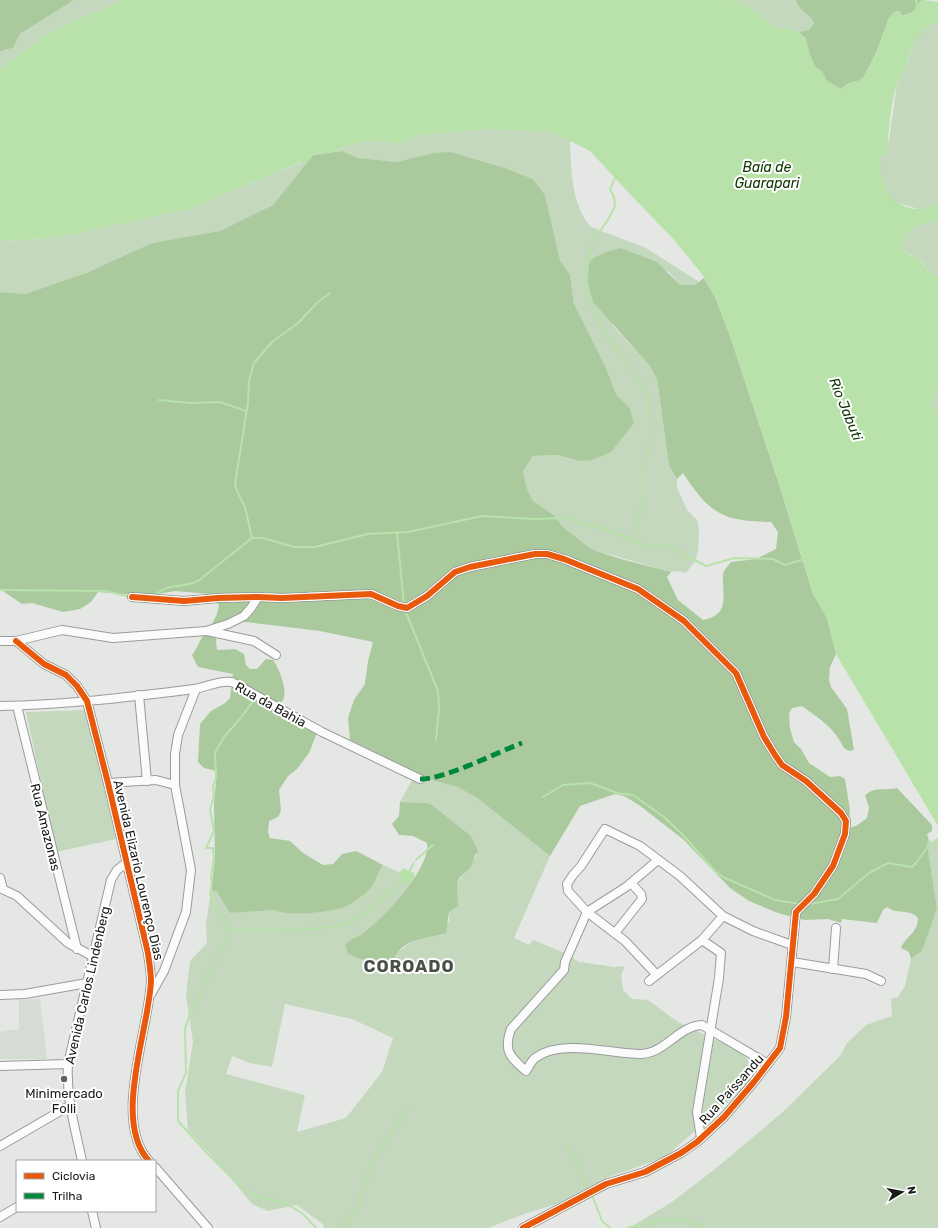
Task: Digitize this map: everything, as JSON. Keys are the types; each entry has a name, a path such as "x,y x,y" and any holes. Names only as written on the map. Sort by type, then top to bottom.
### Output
{"street":[{"name":"Rua Paíssandu","path":"258,597 282,598 371,594 407,608 427,596 455,572 470,567 535,554 547,554 564,559 638,589 684,622 736,673 764,737 782,765 806,781 841,813 846,821 845,834 833,866 814,894 796,912 786,1016 780,1048 768,1064 724,1117 701,1138 681,1153 645,1172 606,1184 523,1228"},
{"path":"132,597 184,601 258,597"},
{"path":"0,641 16,641 62,630 113,638 206,631 228,624 244,616 258,597"},
{"path":"206,631 254,641 276,655"},
{"name":"Avenida Elizario Lourenço Dias","path":"16,641 44,664 66,675 77,686 87,702 108,783 148,954 151,980 132,1103 135,1135 144,1156 148,1160"},
{"name":"Rua da Bahia","path":"0,706 87,702 196,689 222,680 232,682 316,729 420,779"},
{"path":"148,998 164,971 186,912 191,870 175,785 175,754 178,735 196,689"},
{"path":"140,695 146,780"},
{"name":"Rua Amazonas","path":"17,706 77,949"},
{"path":"108,783 156,780 175,785"},
{"path":"656,974 616,933 587,912 568,891 568,884 573,875 581,866 605,829 640,846 680,876 722,916 753,931 792,945"},
{"path":"658,860 631,883 587,912 565,962 564,970 511,1029 507,1041 511,1057 526,1071 533,1059 553,1051 582,1048 641,1054 653,1052 695,1025 702,1024 768,1064"},
{"name":"Avenida Carlos Lindenberg","path":"82,1160 69,1106 67,1082 68,1064 111,880 117,870 126,863"},
{"path":"0,878 2,889 17,896 68,943 94,957"},
{"path":"616,933 642,899 641,894 631,883"},
{"path":"649,981 656,974 681,958 702,940 722,916"},
{"path":"833,968 836,928"},
{"path":"701,1138 698,1112 721,953 702,940"},
{"path":"792,962 866,974 881,981"},
{"path":"0,996 25,994 87,983"},
{"path":"0,1066 68,1064"},
{"path":"0,1146 69,1106"},
{"path":"156,1168 208,1228"},
{"path":"0,1217 16,1208"},
{"path":"92,1212 96,1228"}],"shaded area":[{"path":"0,0 74,0 20,34 13,48 0,52"},
{"path":"74,0 123,0 50,32 0,69 0,52 13,48 20,34"},
{"path":"733,0 796,0 814,23 809,30 799,32 771,25 753,9"},
{"path":"796,0 922,0 913,12 902,16 899,11 894,12 889,18 876,53 863,78 849,83 841,89 827,81 812,61 806,42 799,32 809,30 814,23 799,7"},
{"path":"938,23 938,205 918,209 896,202 889,195 879,171 880,157 889,140 897,84 907,64 914,42 918,35 930,24"},
{"path":"483,129 552,132 570,140 573,186 579,208 591,227 646,248 699,282 695,285 680,285 669,272 620,248 605,252 593,258 613,326 649,365 657,379 669,466 677,479 677,488 687,510 697,520 699,530 698,551 695,561 686,573 678,571 671,572 591,549 563,527 554,515 533,501 527,489 523,471 533,456 557,455 579,461 629,407 616,394 606,368 574,304 570,275 560,260 545,195 533,179 505,168 451,152 397,162 358,158 337,149 368,141 384,141 400,144 415,136"},
{"path":"342,151 358,158 397,162 434,153 451,152 505,168 533,179 545,195 560,260 570,275 574,304 606,368 616,394 629,407 634,423 611,452 592,460 579,461 557,455 533,456 523,471 527,489 533,501 554,515 563,527 591,549 621,559 671,572 667,577 678,600 703,620 718,614 721,609 724,597 723,573 731,562 756,559 776,549 778,532 771,522 740,520 719,512 701,498 683,473 677,479 669,466 657,379 649,365 593,302 588,284 587,267 593,258 605,252 620,248 657,262 680,285 695,285 704,278 715,297 729,333 778,481 813,594 827,618 836,654 830,667 829,680 831,687 847,709 854,750 849,751 844,748 836,734 831,729 802,706 792,708 789,714 790,729 794,742 801,749 809,763 830,777 840,776 845,779 850,810 848,828 856,826 867,818 869,808 865,795 869,792 877,790 897,788 932,825 932,831 927,834 929,841 927,843 937,909 922,951 911,959 909,952 901,948 916,927 918,918 911,913 895,911 887,907 883,910 877,923 842,919 841,923 828,919 805,920 778,913 749,901 730,888 684,840 639,805 624,796 615,794 580,806 550,856 476,797 457,787 415,775 350,740 348,718 354,700 365,684 368,661 373,642 320,631 237,621 217,633 217,650 235,649 244,654 246,665 250,669 257,669 266,659 273,660 278,668 284,685 283,700 277,707 324,734 316,735 309,753 297,769 288,776 279,790 281,811 278,817 269,821 268,832 270,838 290,841 303,853 323,865 333,864 342,854 356,851 383,865 368,891 345,907 330,911 289,913 275,910 230,913 217,892 211,890 215,858 214,803 217,771 204,768 198,762 200,724 211,711 225,703 230,698 233,674 198,667 192,655 213,622 219,605 210,594 175,591 158,594 98,592 91,602 80,609 63,612 32,603 22,604 0,589 0,292 25,294 86,273 152,243 220,231 273,205 313,155"},
{"path":"302,162 306,164 273,205 220,231 152,243 86,273 25,294 0,292 0,241 44,239 80,233 190,209"},
{"path":"938,221 938,277 929,272 922,261 903,251 903,243 908,232 913,228 924,223"},
{"path":"938,386 938,415 931,403"},
{"path":"86,710 116,839 56,852 26,712"},
{"path":"415,775 457,787 476,797 550,856 514,938 529,945 533,940 567,954 579,962 614,967 625,966 621,975 623,990 632,999 648,1000 678,1022 711,1038 735,1047 747,1059 753,1077 751,1082 665,1157 609,1177 557,1204 524,1214 488,1228 323,1228 324,1225 297,1205 268,1211 252,1204 220,1165 188,1130 185,1093 193,1042 186,996 190,961 207,943 206,924 211,890 217,892 230,913 275,910 292,913 316,912 340,908 359,899 370,889 383,865 407,876 412,881 402,895 372,927 345,945 348,954 395,965 397,953 407,945 430,935 442,934 449,921 449,912 458,901 457,883 479,852 470,835 432,805 427,803 400,802","holes":["285,1004 352,1019 393,1038 382,1072 346,1118 297,1132 305,1095 226,1074 232,1056 250,1063 272,1067"]},
{"path":"400,802 427,803 432,805 470,835 479,852 475,855 471,867 460,877 457,883 458,906 449,912 446,933 405,945 399,950 395,965 371,962 348,954 345,945 350,940 365,932 394,904 405,891 422,865 426,853 427,843 413,836 399,835 392,824 399,816"},
{"path":"938,840 938,1228 629,1228 672,1202 719,1166 786,1109 840,1056 847,1043 866,1025 892,1016 891,999 898,997 905,986 911,959 922,951 937,909 927,843 929,841 933,842"},
{"path":"40,999 47,1059 0,1059 0,1032 19,1029 19,1000"}],"water":[{"name":"Baía de Guarapari","path":"123,0 733,0 753,9 771,25 799,32 806,38 809,52 816,68 822,71 827,81 841,89 849,83 858,81 863,77 876,53 889,18 894,12 899,11 902,16 907,15 912,12 922,0 938,2 938,23 930,24 918,37 894,93 886,153 880,157 880,166 881,175 888,191 899,203 907,207 917,209 938,205 938,221 918,225 908,232 903,243 903,251 911,256 919,258 929,272 938,277 938,386 931,403 938,415 938,826 836,654 827,618 813,594 778,480 729,333 715,297 702,274 676,242 590,151 552,132 483,129 416,136 400,144 384,141 368,141 337,149 342,151 313,155 306,164 301,162 190,209 80,233 44,239 0,241 0,69 50,32"},
{"path":"403,868 414,873 414,878 409,884 397,876"}],"waterway":[{"path":"916,0 917,7"},
{"path":"616,176 610,189 614,197 615,206 609,218 592,243 586,288 590,306 597,315 607,339 621,352 642,385 649,400 651,440 644,467 644,496 638,519 635,540"},
{"path":"252,538 245,507 235,484 248,403 249,381 254,363 272,342 298,323 317,303 330,293"},
{"path":"159,400 191,403 220,402 246,411"},
{"path":"154,596 170,587 186,585 198,581 252,538 263,538 294,547 315,547 368,534 408,532 482,516 535,519 564,518 602,528 646,545 670,547 689,559 695,560 706,566 735,558 773,559 785,565 804,559"},
{"path":"397,533 404,605"},
{"path":"0,590 106,591 131,597"},
{"path":"405,610 438,691 439,708 436,740"},
{"path":"254,700 224,737 215,753 216,777 213,787 214,797 210,809 214,831 206,848 213,848 214,858 210,895 230,932 190,1013 185,1029 186,1073 178,1091 178,1121 241,1187 254,1195 289,1205 303,1214 316,1228"},
{"path":"543,797 563,785 590,783 617,793 633,795 664,817 681,833 716,872 725,878 775,900 800,904"},
{"path":"809,904 838,899 869,873 888,863 912,867 929,845 938,839"},
{"path":"416,860 433,845"},
{"path":"409,872 414,863"},
{"path":"230,930 294,930 344,925 366,912 403,880"},
{"path":"340,1228 359,1206 369,1169 376,1154 408,1109"},
{"path":"568,1145 590,1191"},
{"path":"592,1195 602,1221 610,1228"},
{"path":"627,1228 666,1220 687,1221 696,1223 703,1228"}],"marked path":[{"path":"420,779 442,775 471,765 522,743"}],"cycle path":[{"path":"132,597 184,601 218,598 282,598 371,594 398,606 407,608 427,596 455,572 470,567 535,554 547,554 564,559 638,589 684,621 736,673 764,737 782,765 806,781 841,813 846,821 845,834 833,866 814,894 796,912 786,1017 780,1048 754,1082 724,1117 697,1142 681,1153 645,1172 606,1184 523,1228"},
{"path":"16,641 44,664 66,675 77,686 87,701 108,783 148,953 150,971 151,981 149,1001 135,1074 133,1099 133,1123 138,1144 148,1160"}],"place":[{"name":"Minimercado Folli","path":"64,1079"}],"district":[{"name":"COROADO","path":"409,966"}],"water label":[{"name":"Rio Jabuti","path":"846,409"}]}
